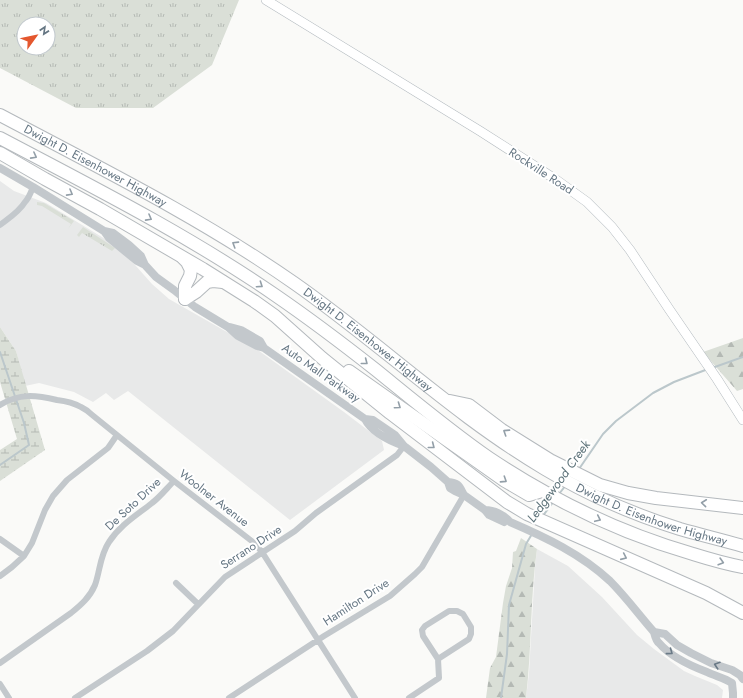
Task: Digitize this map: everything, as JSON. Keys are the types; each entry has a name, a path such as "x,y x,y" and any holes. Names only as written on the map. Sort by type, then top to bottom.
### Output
{"highway":[{"name":"Dwight D. Eisenhower Highway","path":"0,115 205,225 247,252 337,313 496,438 579,481 623,508 680,529 743,546"},
{"name":"Dwight D. Eisenhower Highway","path":"0,138 158,223 249,277 327,332 438,420 520,478 542,491 618,528 666,546 743,567"},
{"path":"0,153 181,256 269,312 338,372 507,502 527,514 706,593 743,614"},
{"path":"181,256 187,262 191,270 185,286 185,299"},
{"path":"185,299 207,282 212,281 225,283"},
{"path":"297,336 325,354 505,481 528,495 542,491"},
{"path":"579,481 656,498 743,508"}],"main road":[{"name":"Rockville Road","path":"266,0 480,131 556,179 587,202 612,226 630,250 743,420"}],"street":[{"name":"Auto Mall Parkway","path":"0,168 104,231 113,233 141,256 145,265 156,277 195,307 228,327 238,336 264,348 365,419 373,420 395,435 404,446 448,482 454,482 459,486 464,495 485,510 489,515 543,536 564,548 599,572 622,594 654,632 658,642 671,653 700,670 732,683 733,698"},
{"path":"0,225 21,208 33,187"},
{"name":"Woolner Avenue","path":"2,403 23,396 39,396 80,406 253,542 262,552 355,698"},
{"path":"0,576 24,556 32,543 45,510 67,480 108,448 117,435"},
{"name":"Serrano Drive","path":"74,698 147,651 173,631 225,577 295,531 316,513 397,455 404,446"},
{"name":"De Soto Drive","path":"0,663 81,606 90,596 95,585 103,554 115,533 125,523 154,502 174,481"},
{"name":"Hamilton Drive","path":"229,698 318,640 390,596 422,567 464,495"},
{"path":"0,539 24,556"},
{"path":"176,583 198,604"},
{"path":"409,698 439,678 438,659 423,636 422,630 425,626 450,611 457,610 463,614 471,627 471,634 469,639 438,659"},
{"name":"Auto Mall Parkway","path":"654,632 664,634 691,654 732,670 743,679"},
{"path":"0,684 9,698"}],"shaded area":[{"path":"0,181 14,191 46,203 110,242 128,257 152,284 169,299 255,348 382,441 384,450 290,520 128,391 114,400 106,393 93,402 74,392 39,383 25,386 16,351 0,327"},
{"path":"537,549 568,566 602,597 637,635 654,649 684,671 717,685 723,690 722,698 526,698"}],"green space":[{"path":"0,0 239,0 212,65 153,108 76,108 0,68"},
{"path":"37,202 44,203 74,221 68,229 71,224 42,206 37,205"},
{"path":"83,227 115,248 112,251 82,233 79,237 77,235"},
{"path":"0,327 16,351 45,450 0,481 0,450 17,439 0,382"},
{"path":"743,338 743,389 737,391 703,352"},
{"path":"521,538 537,549 533,586 526,698 486,698 490,668 496,657 503,603 506,586 512,568 513,552 516,551"}],"waterway":[{"path":"0,352 24,423 29,445 0,465"},
{"name":"Ledgewood Creek","path":"712,368 743,357"},
{"name":"Ledgewood Creek","path":"579,469 603,434 616,421 653,393 674,382 708,369"},
{"name":"Ledgewood Creek","path":"559,494 566,485"},
{"name":"Ledgewood Creek","path":"542,517 554,501"},
{"name":"Ledgewood Creek","path":"501,698 507,654 509,605 526,544 532,534"}]}
